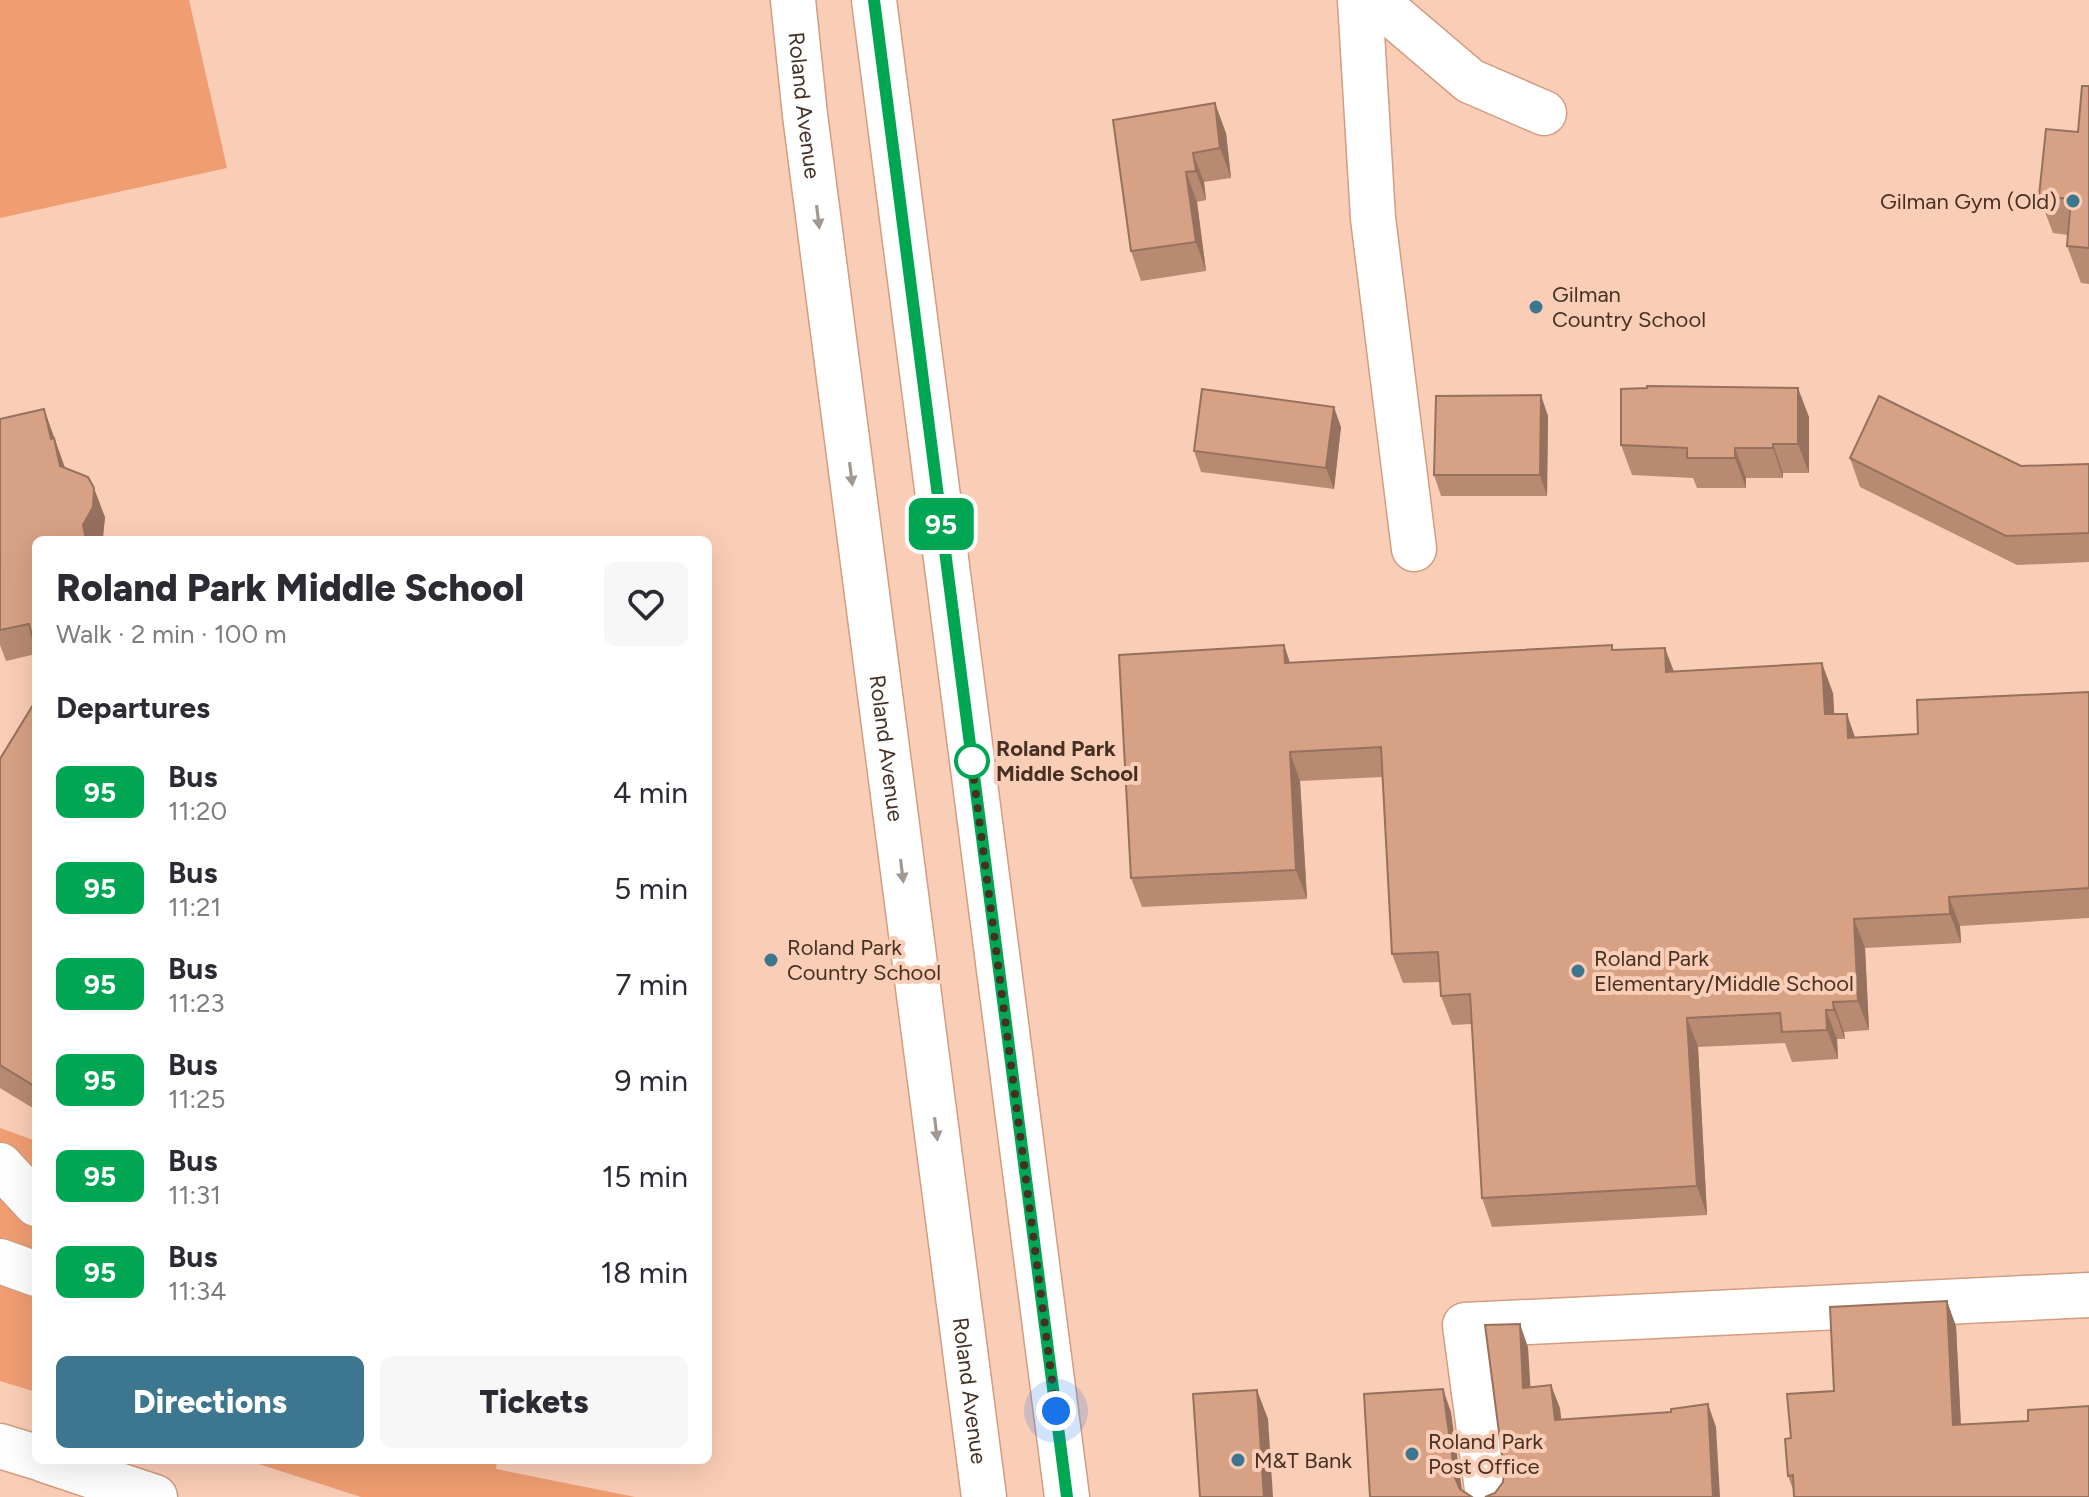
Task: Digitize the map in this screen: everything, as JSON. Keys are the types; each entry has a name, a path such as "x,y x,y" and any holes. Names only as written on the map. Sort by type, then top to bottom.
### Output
{"main road":[{"name":"Roland Avenue","path":"793,0 805,115 984,1497"},
{"path":"874,0 1067,1497"},
{"path":"1360,0 1373,218 1414,549"},
{"path":"1375,0 1470,81 1544,113"},
{"path":"0,1165 32,1200"},
{"path":"0,1261 32,1273"},
{"path":"1488,1497 1465,1325 2089,1295"},
{"path":"0,1446 32,1456"},
{"path":"56,1464 155,1497"}],"shaded area":[{"path":"0,0 189,0 227,168 0,218"},
{"path":"0,1128 32,1140 32,1391 0,1381"},
{"path":"258,1464 497,1464 496,1469 635,1497 361,1497"}],"building":[{"path":"2082,86 2089,86 2089,248 2067,246 2071,199 2039,196 2046,129 2078,132"},
{"path":"1215,103 1220,148 1193,153 1196,171 1186,172 1196,242 1131,251 1113,120"},
{"path":"1647,386 1798,388 1798,444 1773,444 1773,448 1735,448 1735,458 1687,458 1687,448 1621,445 1621,389"},
{"path":"1202,389 1334,407 1326,468 1194,451"},
{"path":"1541,395 1540,475 1434,475 1436,396"},
{"path":"1879,396 2021,466 2089,464 2089,533 2006,536 1850,458"},
{"path":"44,409 60,466 88,477 94,488 93,507 83,525 85,536 32,536 32,636 29,624 0,630 0,419"},
{"path":"1284,645 1285,663 1612,645 1612,650 1665,648 1666,672 1822,663 1825,714 1847,714 1848,738 1918,734 1917,700 2089,692 2089,888 1949,897 1950,914 1854,919 1858,1001 1833,1002 1834,1010 1826,1010 1827,1030 1782,1032 1780,1013 1687,1018 1697,1186 1482,1198 1470,994 1441,996 1438,952 1392,954 1381,747 1290,752 1296,870 1131,878 1119,655"},
{"path":"32,707 32,1085 0,1065 0,759"},
{"path":"1947,1301 1953,1425 2028,1421 2028,1410 2089,1406 2089,1497 1794,1497 1793,1475 1788,1476 1785,1439 1791,1438 1787,1394 1834,1391 1830,1307"},
{"path":"1520,1324 1523,1388 1551,1385 1555,1420 1671,1412 1671,1409 1708,1404 1713,1497 1485,1497 1495,1493 1503,1482 1504,1471 1485,1325"},
{"name":"Roland Park Post Office","path":"1443,1389 1455,1478 1460,1489 1472,1497 1370,1497 1364,1394"},
{"name":"M&T Bank","path":"1257,1390 1264,1497 1200,1497 1193,1394"}],"bus line":[{"name":"95","path":"874,0 1067,1497"}],"place":[{"name":"Gilman Gym (Old)","path":"2073,201"},
{"name":"Gilman Country School","path":"1536,307"},
{"name":"Roland Park Middle School","path":"972,761"},
{"name":"Roland Park Country School","path":"771,960"},
{"name":"Roland Park Elementary/Middle School","path":"1578,971"},
{"name":"Roland Park Post Office","path":"1412,1454"},
{"name":"M&T Bank","path":"1238,1460"}],"route":[{"path":"972,761 970,749 1056,1411"}]}
